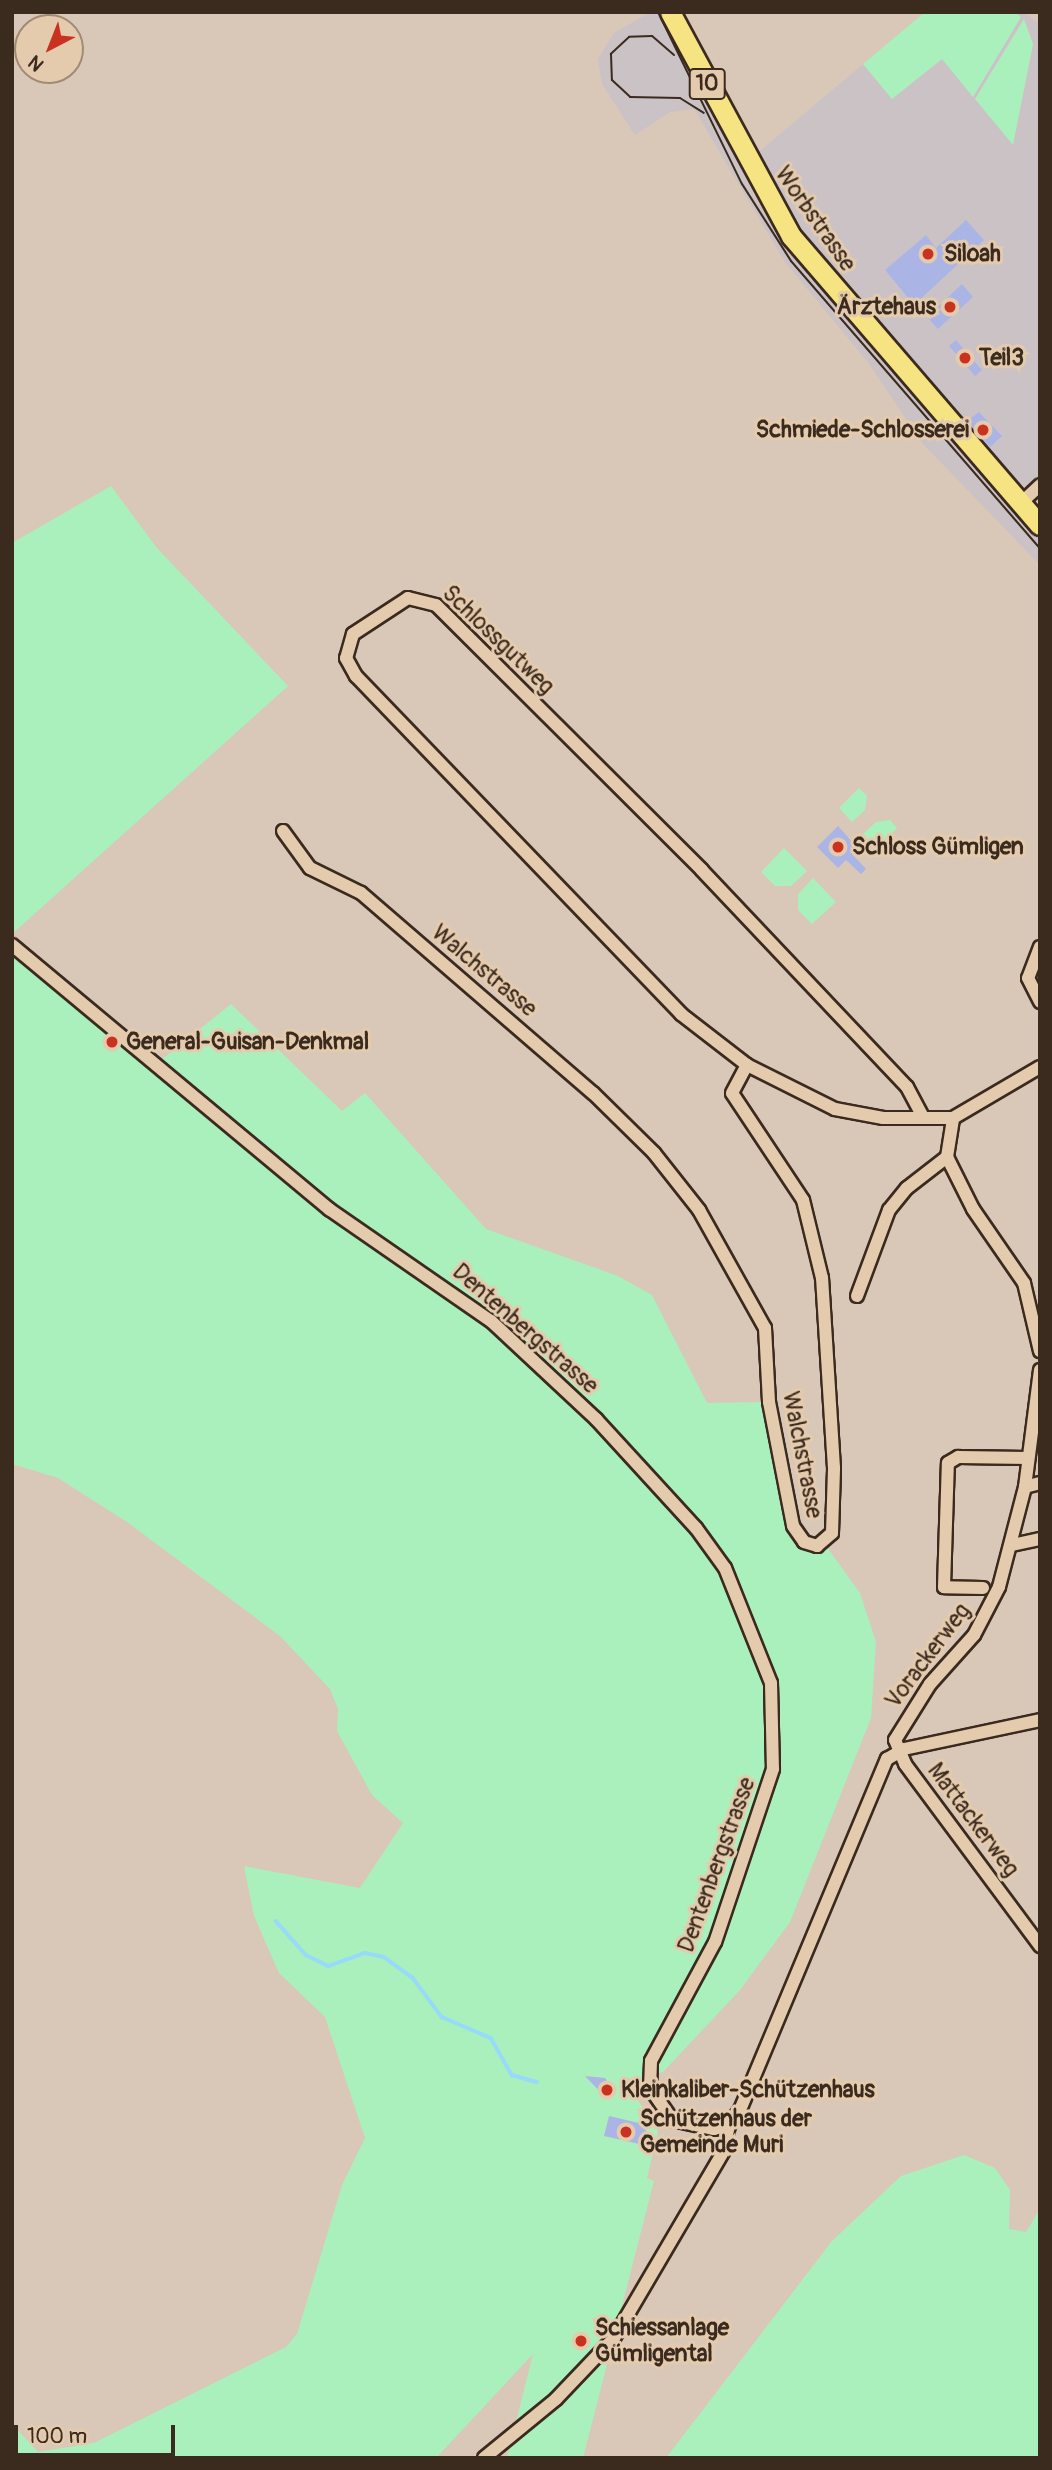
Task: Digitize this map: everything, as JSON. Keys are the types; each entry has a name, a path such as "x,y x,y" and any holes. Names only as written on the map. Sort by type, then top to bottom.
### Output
{"main road":[{"name":"Worbstrasse","path":"670,12 791,236 1040,524"}],"street":[{"path":"1021,503 1040,485"},
{"name":"Schlossgutweg","path":"747,1065 664,999 356,676 345,658 353,634 408,598 436,606 702,870 912,1092 923,1117"},
{"name":"Walchstrasse","path":"283,831 310,868 361,893 593,1093 654,1153 699,1210 765,1328 769,1402 793,1525 800,1539 817,1546 832,1534 834,1468 822,1278 803,1200 733,1093 747,1065"},
{"name":"Dentenbergstrasse","path":"12,945 329,1209 491,1321 555,1377 696,1528 725,1568 771,1683 772,1769 715,1942 654,2053 649,2077 656,2101 672,2120 697,2129 729,2125"},
{"path":"1040,947 1028,972 1040,1002"},
{"path":"747,1065 848,1113 953,1118 1040,1067"},
{"path":"953,1118 947,1157 973,1209 1024,1283 1040,1351"},
{"path":"857,1296 889,1210 906,1188 947,1157"},
{"name":"Vorackerweg","path":"898,1752 896,1734 974,1635 999,1587 1025,1487 1040,1370"},
{"path":"983,1588 944,1587 948,1463 958,1457 1028,1458"},
{"path":"1025,1487 1040,1483"},
{"path":"1012,1545 1040,1539"},
{"path":"484,2458 556,2399 614,2338 716,2164 729,2125 750,2089 875,1778 898,1752 1040,1721"},
{"name":"Mattackerweg","path":"898,1752 1040,1946"}],"shaded area":[{"path":"651,12 664,12 754,196 795,258 1040,538 1040,565 923,444 867,361 785,262 694,109 670,112 635,135 602,84 598,59 614,33"},
{"name":"Siloah","path":"925,12 1024,12 1036,22 1040,17 1040,479 1032,488 1018,484 820,258 754,156"}],"green space":[{"path":"925,12 1015,12 1021,17 973,97 942,59 892,99 863,64"},
{"path":"1024,19 1033,44 1013,145 975,99"},
{"path":"111,486 157,548 288,686 12,934 12,543"},
{"path":"859,788 867,796 865,810 852,822 839,808"},
{"path":"890,820 897,828 877,848 863,834 876,822"},
{"path":"784,848 807,871 791,886 775,886 761,872"},
{"path":"813,878 836,902 812,924 798,910 798,894"},
{"path":"12,956 150,1069 231,1004 342,1111 365,1093 486,1229 618,1276 652,1295 707,1403 769,1402 796,1534 824,1543 860,1593 876,1642 871,1718 790,1922 740,1990 663,2072 634,2080 622,2076 658,2131 647,2178 654,2181 583,2458 507,2458 533,2354 436,2458 12,2458 12,2424 38,2452 94,2443 286,2347 297,2334 342,2185 365,2138 325,2017 279,1973 254,1916 244,1866 360,1888 403,1823 372,1795 337,1731 338,1709 330,1689 280,1636 127,1522 58,1478 12,1464"},
{"path":"964,2155 995,2168 1010,2190 1009,2229 1026,2232 1040,2209 1040,2458 666,2458 832,2241 901,2176"}],"building":[{"path":"966,220 984,240 914,305 885,270 926,235 936,248"},
{"name":"Ärztehaus","path":"962,284 973,297 938,329 927,317"},
{"name":"Teil3","path":"956,340 982,370 975,376 949,346"},
{"name":"Schmiede-Schlosserei","path":"979,412 1002,436 990,447 967,421"},
{"name":"Schloss Gümligen","path":"838,826 858,848 852,854 866,869 861,874 846,860 838,868 817,847"},
{"name":"Kleinkaliber-Schützenhaus","path":"585,2076 605,2078 615,2093 607,2099"},
{"name":"Schützenhaus der Gemeinde Muri","path":"609,2116 639,2123 651,2136 648,2146 604,2136"}],"waterway":[{"path":"276,1921 306,1955 329,1966 365,1953 384,1957 413,1978 442,2017 491,2038 512,2075 537,2082"}],"tram line":[{"path":"658,12 742,184 791,261 1040,548"},
{"path":"674,55 652,36 629,37 611,54 612,80 630,97 680,98 704,113"}],"place":[{"name":"Siloah","path":"928,254"},
{"name":"Ärztehaus","path":"950,307"},
{"name":"Teil3","path":"965,358"},
{"name":"Schmiede-Schlosserei","path":"983,430"},
{"name":"Schloss Gümligen","path":"838,847"},
{"name":"General-Guisan-Denkmal","path":"112,1042"},
{"name":"Kleinkaliber-Schützenhaus","path":"607,2090"},
{"name":"Schützenhaus der Gemeinde Muri","path":"626,2132"},
{"name":"Schiessanlage Gümligental","path":"581,2341"}]}
